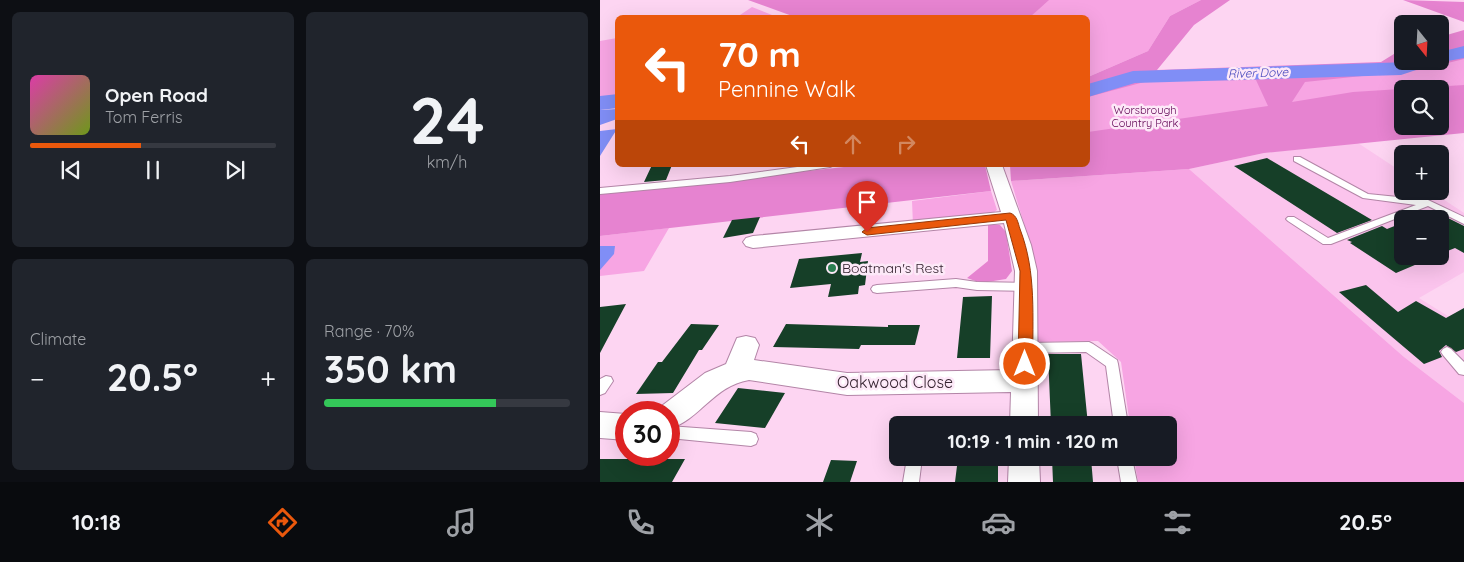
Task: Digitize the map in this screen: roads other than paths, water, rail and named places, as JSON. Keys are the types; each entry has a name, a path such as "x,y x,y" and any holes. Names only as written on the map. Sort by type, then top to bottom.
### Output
{"street":[{"path":"995,167 1026,271 1024,416"},
{"path":"753,242 1010,217"},
{"path":"737,371 746,344"},
{"name":"Oakwood Close","path":"680,408 712,382 737,371 749,370 847,384 1025,381"},
{"path":"600,425 615,426"},
{"path":"1024,466 1024,482"}],"lane":[{"path":"1297,159 1366,196 1428,203 1464,220"},
{"path":"600,191 730,178 815,167"},
{"path":"1291,219 1327,242 1428,203"},
{"path":"877,289 956,283 977,286 1026,287"},
{"path":"1025,348 1089,347 1112,364 1120,416"},
{"path":"1448,352 1464,370"},
{"path":"680,433 751,439"},
{"path":"911,482 914,466"},
{"path":"1126,466 1129,482"}],"water":[{"path":"615,109 615,120 600,125 600,110"},
{"path":"615,129 600,156 600,131"},
{"path":"600,246 615,246 614,254 600,270"}],"waterway":[{"name":"River Dove","path":"1449,56 1464,52"},
{"name":"River Dove","path":"1090,90 1133,77 1394,69"},
{"name":"River Dove","path":"600,103 615,101"}],"place":[{"name":"Boatman's Rest","path":"832,268"}],"park label":[{"name":"Worsbrough Country Park","path":"1145,116"}]}
